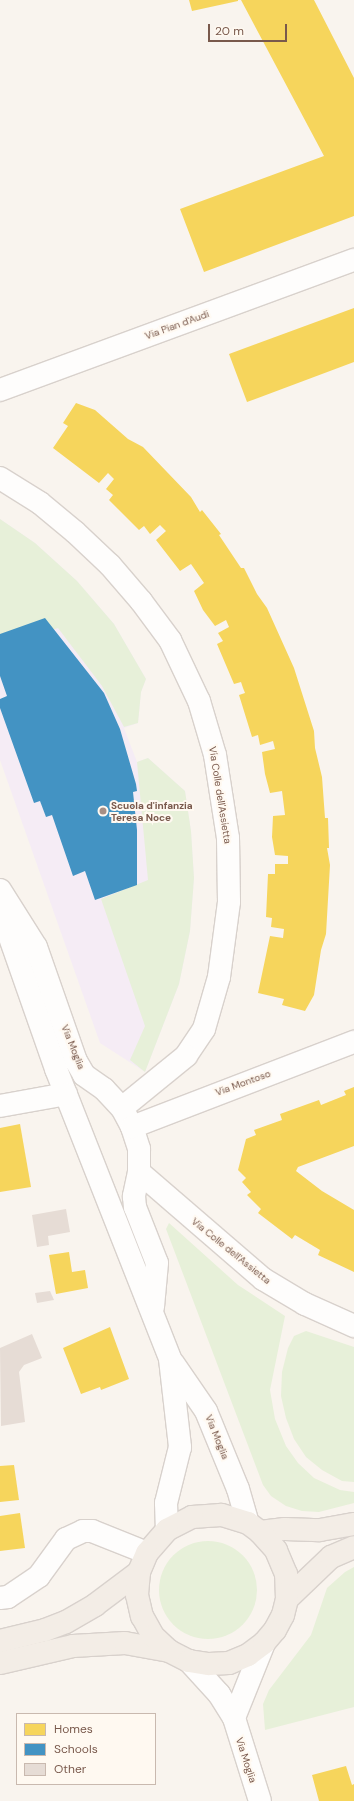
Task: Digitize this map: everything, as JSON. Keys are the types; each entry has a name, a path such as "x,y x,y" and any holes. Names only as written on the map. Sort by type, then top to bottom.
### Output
{"main road":[{"path":"0,1641 45,1630 66,1622 95,1605 143,1563 167,1530 192,1517 221,1515 254,1528 320,1530 354,1524"},
{"path":"0,1663 72,1646 125,1643 169,1651 189,1661 209,1664 229,1662 248,1655 264,1643 283,1615 287,1599 286,1574 276,1550 254,1528"},
{"path":"287,1599 332,1558 354,1547"},
{"path":"143,1563 137,1595 142,1616 153,1636 169,1651"}],"street":[{"name":"Via Pian d'Audi","path":"0,390 354,260"},
{"name":"Via Colle dell'Assietta","path":"0,478 40,503 75,532 110,565 141,601 170,640 199,701 216,755 228,838 229,902 219,977 204,1029 186,1056 127,1117"},
{"name":"Via Moglia","path":"0,890 36,947 76,1062 84,1075 104,1089 127,1117 139,1149 139,1172 134,1196 135,1207 157,1263 152,1313"},
{"name":"Via Moglia","path":"0,909 7,953 66,1094 170,1359 206,1411 254,1528"},
{"name":"Via Montoso","path":"127,1117 354,1042"},
{"path":"0,1106 66,1094"},
{"name":"Via Colle dell'Assietta","path":"139,1172 263,1279 305,1304 354,1326"},
{"name":"Via Moglia","path":"167,1530 166,1503 180,1447 170,1359"},
{"path":"0,1598 8,1597 39,1576 66,1539 83,1531 92,1531 143,1563"},
{"path":"234,1718 264,1643"},
{"name":"Via Moglia","path":"189,1661 219,1694 234,1718 260,1801"}],"shaded area":[{"name":"Scuola d'infanzia Teresa Noce","path":"0,519 35,543 77,581 114,624 146,679 141,692 138,723 124,728 137,762 148,758 185,791 191,831 194,878 190,931 179,984 145,1072 100,1043 0,760"}],"green space":[{"path":"0,519 35,543 77,581 114,624 146,679 141,692 138,723 124,727 102,686 58,628 0,647"},
{"path":"148,758 185,791 191,831 194,878 190,931 179,984 145,1072 130,1060 145,1026 101,899 148,880 137,762"},
{"path":"169,1223 238,1285 285,1316 270,1390 275,1419 286,1446 298,1463 314,1478 340,1490 354,1492 354,1503 319,1512 302,1511 286,1506 271,1496 263,1485 166,1229"},
{"path":"306,1331 354,1347 354,1482 342,1481 322,1470 306,1457 294,1439 286,1418 281,1396 282,1372 288,1348 294,1336"},
{"path":"208,1541 227,1545 243,1555 253,1571 257,1590 253,1609 243,1625 227,1635 208,1639 189,1635 173,1625 163,1609 159,1590 163,1571 173,1555 189,1545"},
{"path":"354,1567 354,1707 265,1730 263,1704 269,1690 311,1635 327,1588 345,1572"}],"building: Homes":[{"path":"189,0 238,0 238,1 192,11"},
{"path":"241,0 314,0 354,78 354,216 204,272 180,209 324,156"},
{"path":"354,308 354,362 247,402 229,354"},
{"path":"76,403 95,410 128,439 143,447 191,497 200,512 202,510 221,534 219,535 241,568 244,568 257,594 267,608 294,668 314,731 315,748 322,777 325,818 328,818 329,848 327,848 330,865 326,934 321,950 314,995 305,1011 282,1005 284,999 258,993 270,936 283,938 284,929 271,927 272,918 266,917 268,874 275,874 275,864 288,864 288,856 275,855 272,837 273,816 285,815 282,791 270,793 265,774 262,752 275,749 273,741 260,745 258,735 252,737 239,695 245,693 241,682 234,684 217,644 223,641 218,633 229,627 226,620 215,626 203,610 194,591 204,583 191,564 180,571 156,540 166,531 160,525 150,534 144,526 139,530 109,500 113,495 106,489 114,479 108,473 99,483 53,448 68,426 63,423"},
{"path":"354,1087 354,1146 298,1167 296,1171 322,1191 354,1210 354,1272 318,1255 320,1250 295,1235 292,1239 258,1213 261,1209 247,1195 251,1192 242,1182 246,1178 238,1170 246,1139 256,1135 254,1130 282,1120 280,1114 319,1100 321,1105 346,1095 344,1091"},
{"path":"20,1124 31,1187 0,1192 0,1128"},
{"path":"69,1252 72,1272 85,1270 88,1288 56,1294 49,1255"},
{"path":"110,1327 129,1379 101,1390 100,1387 81,1394 63,1348"},
{"path":"14,1465 19,1500 0,1502 0,1466"},
{"path":"20,1513 25,1548 0,1551 0,1516"},
{"path":"346,1766 352,1785 354,1784 354,1801 319,1801 312,1775"}],"building: Schools":[{"path":"45,618 104,693 120,729 136,784 137,791 133,792 137,830 137,885 95,900 85,871 73,876 52,815 46,817 40,801 34,803 0,708 0,699 7,696 0,676 0,634"}],"building: Other":[{"path":"66,1209 70,1232 48,1236 49,1245 37,1247 32,1215"},
{"path":"50,1291 54,1300 37,1303 35,1293"},
{"path":"32,1334 42,1358 24,1365 19,1372 25,1422 1,1426 0,1348"}],"place":[{"name":"Scuola d'infanzia Teresa Noce","path":"103,811"}]}
